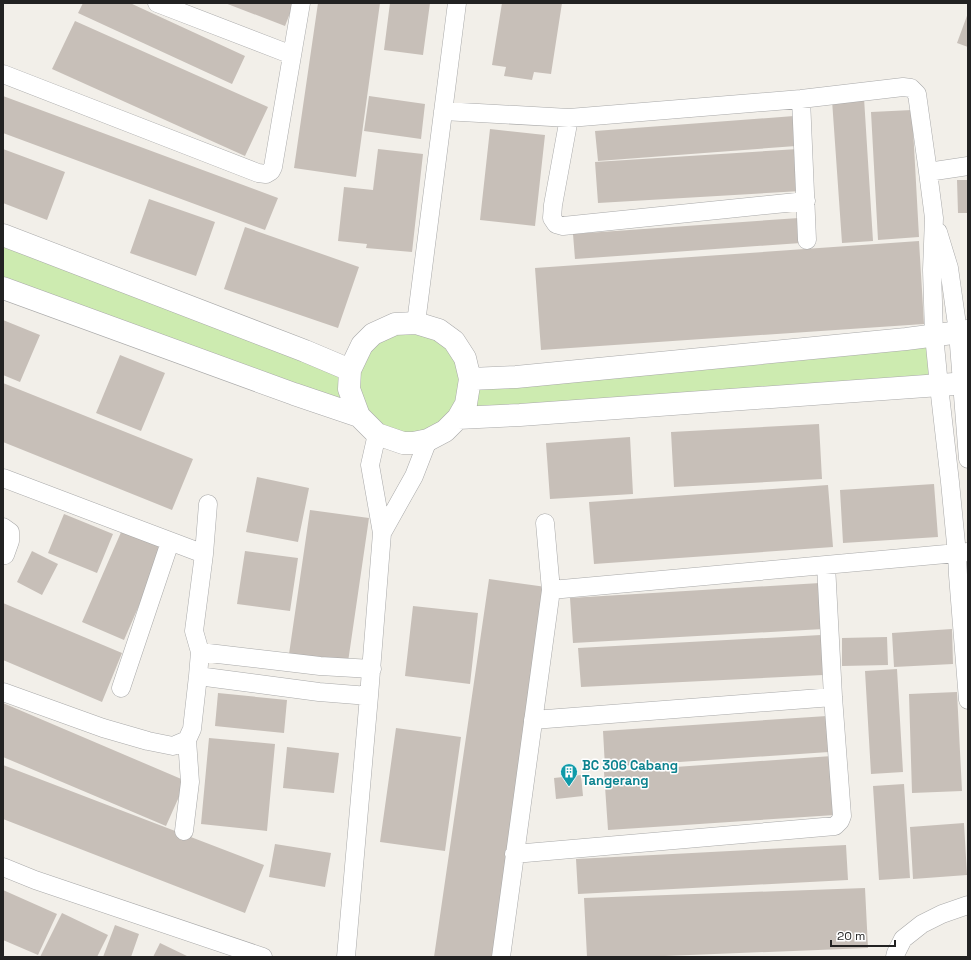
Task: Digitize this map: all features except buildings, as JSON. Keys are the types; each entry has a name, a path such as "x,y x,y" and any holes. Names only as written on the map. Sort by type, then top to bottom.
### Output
{"street":[{"path":"157,3 292,55"},
{"path":"3,74 258,173 266,174 271,171 273,167 301,3"},
{"path":"416,323 457,3"},
{"path":"443,111 569,118 801,99 903,87 911,88 917,94 934,218 949,268 963,332 968,459"},
{"path":"801,99 807,240"},
{"path":"569,118 553,205 552,218 556,224 563,226 806,201"},
{"path":"928,172 968,166"},
{"path":"934,218 932,270 934,335 950,482 964,555 958,575 968,700"},
{"path":"3,235 306,351 350,370"},
{"path":"3,288 294,394 359,416"},
{"path":"416,323 439,330 454,341 465,358 470,379 466,404 458,418 445,431 428,440 403,443 377,434 359,416 349,389 350,370 362,345 374,334 395,324 416,323"},
{"path":"470,379 516,377 890,341 963,332"},
{"path":"458,418 939,386 965,383"},
{"path":"346,957 372,669 382,533 370,465 377,434"},
{"path":"382,533 414,476 428,440"},
{"path":"3,478 204,554"},
{"path":"184,831 190,782 187,740 192,730 200,652 194,631 204,554 208,504"},
{"path":"500,957 551,590 545,523"},
{"path":"3,527 10,532 10,541 5,555"},
{"path":"121,688 170,542"},
{"path":"551,590 826,565 964,555"},
{"path":"514,854 835,826 840,821 842,816 833,697 826,565"},
{"path":"200,652 320,666 372,669"},
{"path":"198,676 319,692 369,696"},
{"path":"3,692 103,728 148,741 173,746 187,740"},
{"path":"533,720 833,697"},
{"path":"3,867 35,880 263,957"},
{"path":"895,957 903,939 922,924 942,914 968,905"}],"green space":[{"path":"3,235 350,370 373,334 439,330 470,379 934,335 939,386 459,418 413,443 3,287"}],"place":[{"name":"BC 306 Cabang Tangerang","path":"569,787"}]}
